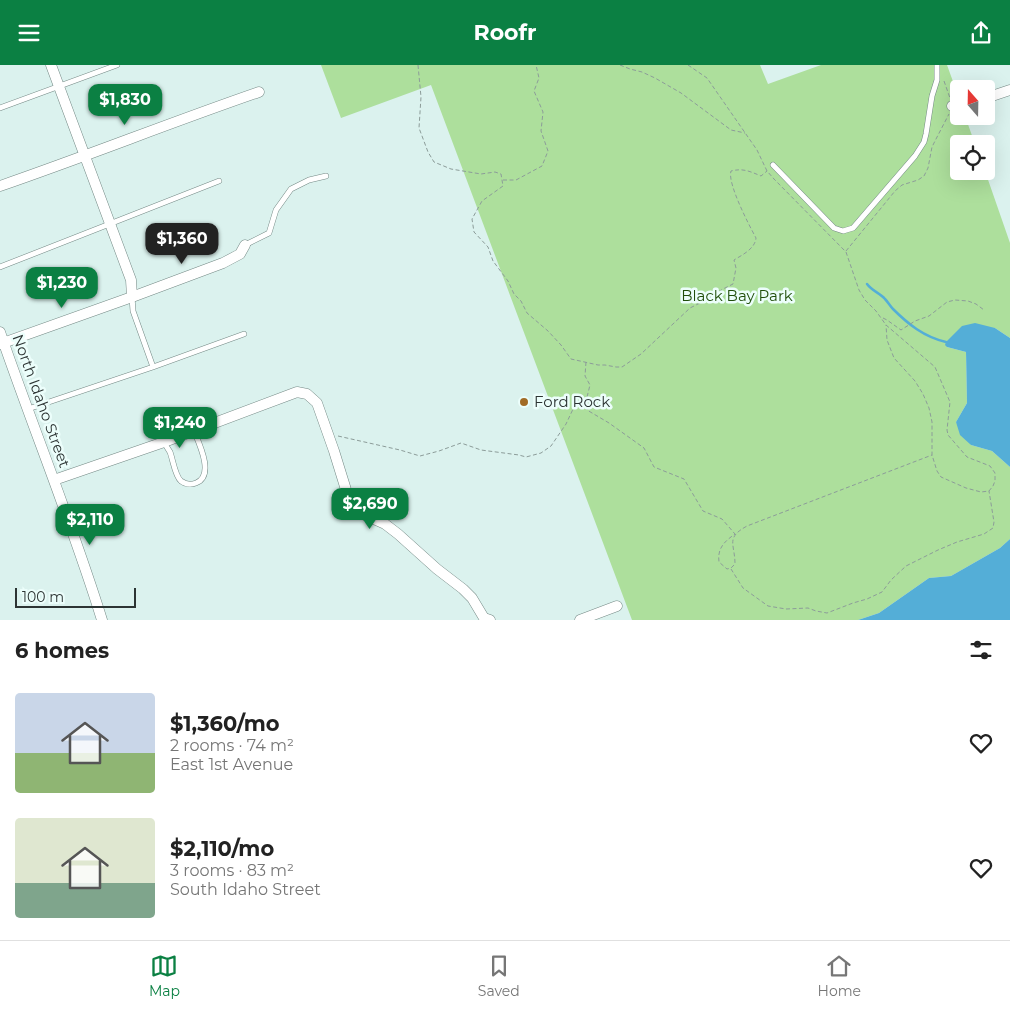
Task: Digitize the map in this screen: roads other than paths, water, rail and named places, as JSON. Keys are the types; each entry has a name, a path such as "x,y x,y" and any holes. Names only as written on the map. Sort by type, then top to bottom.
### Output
{"street":[{"path":"51,65 131,280 132,297"},
{"path":"995,95 1010,90"},
{"path":"0,186 259,92"},
{"path":"2,343 233,259 240,254 245,245"},
{"name":"North Idaho Street","path":"0,332 2,343 54,480 102,620"},
{"path":"54,480 164,442 297,392 307,394 317,403 347,493 354,508 385,524 398,534 437,569 463,589 472,598 486,619"},
{"path":"580,620 617,606"}],"lane":[{"path":"0,108 117,65"},
{"path":"773,165 834,229 843,231 853,228 915,157 924,142 932,96 937,80 938,65"},
{"path":"245,245 269,233 276,210 291,189 309,180 326,176"},
{"path":"0,267 219,181"},
{"path":"132,297 133,311 153,367"},
{"path":"28,409 244,334"},
{"path":"164,442 180,481 188,484 196,483 203,478 205,470 204,457 194,430"}],"water":[{"path":"975,323 995,328 1010,338 1010,467 992,451 971,445 960,435 956,422 967,403 966,352 945,345 962,326"},
{"path":"1010,539 1010,620 858,620 879,613 929,578 951,576 1000,548"}],"waterway":[{"path":"867,284 911,325 931,337 946,342"}],"place":[{"name":"Ford Rock","path":"524,402"}],"park label":[{"name":"Black Bay Park","path":"737,296"}]}
